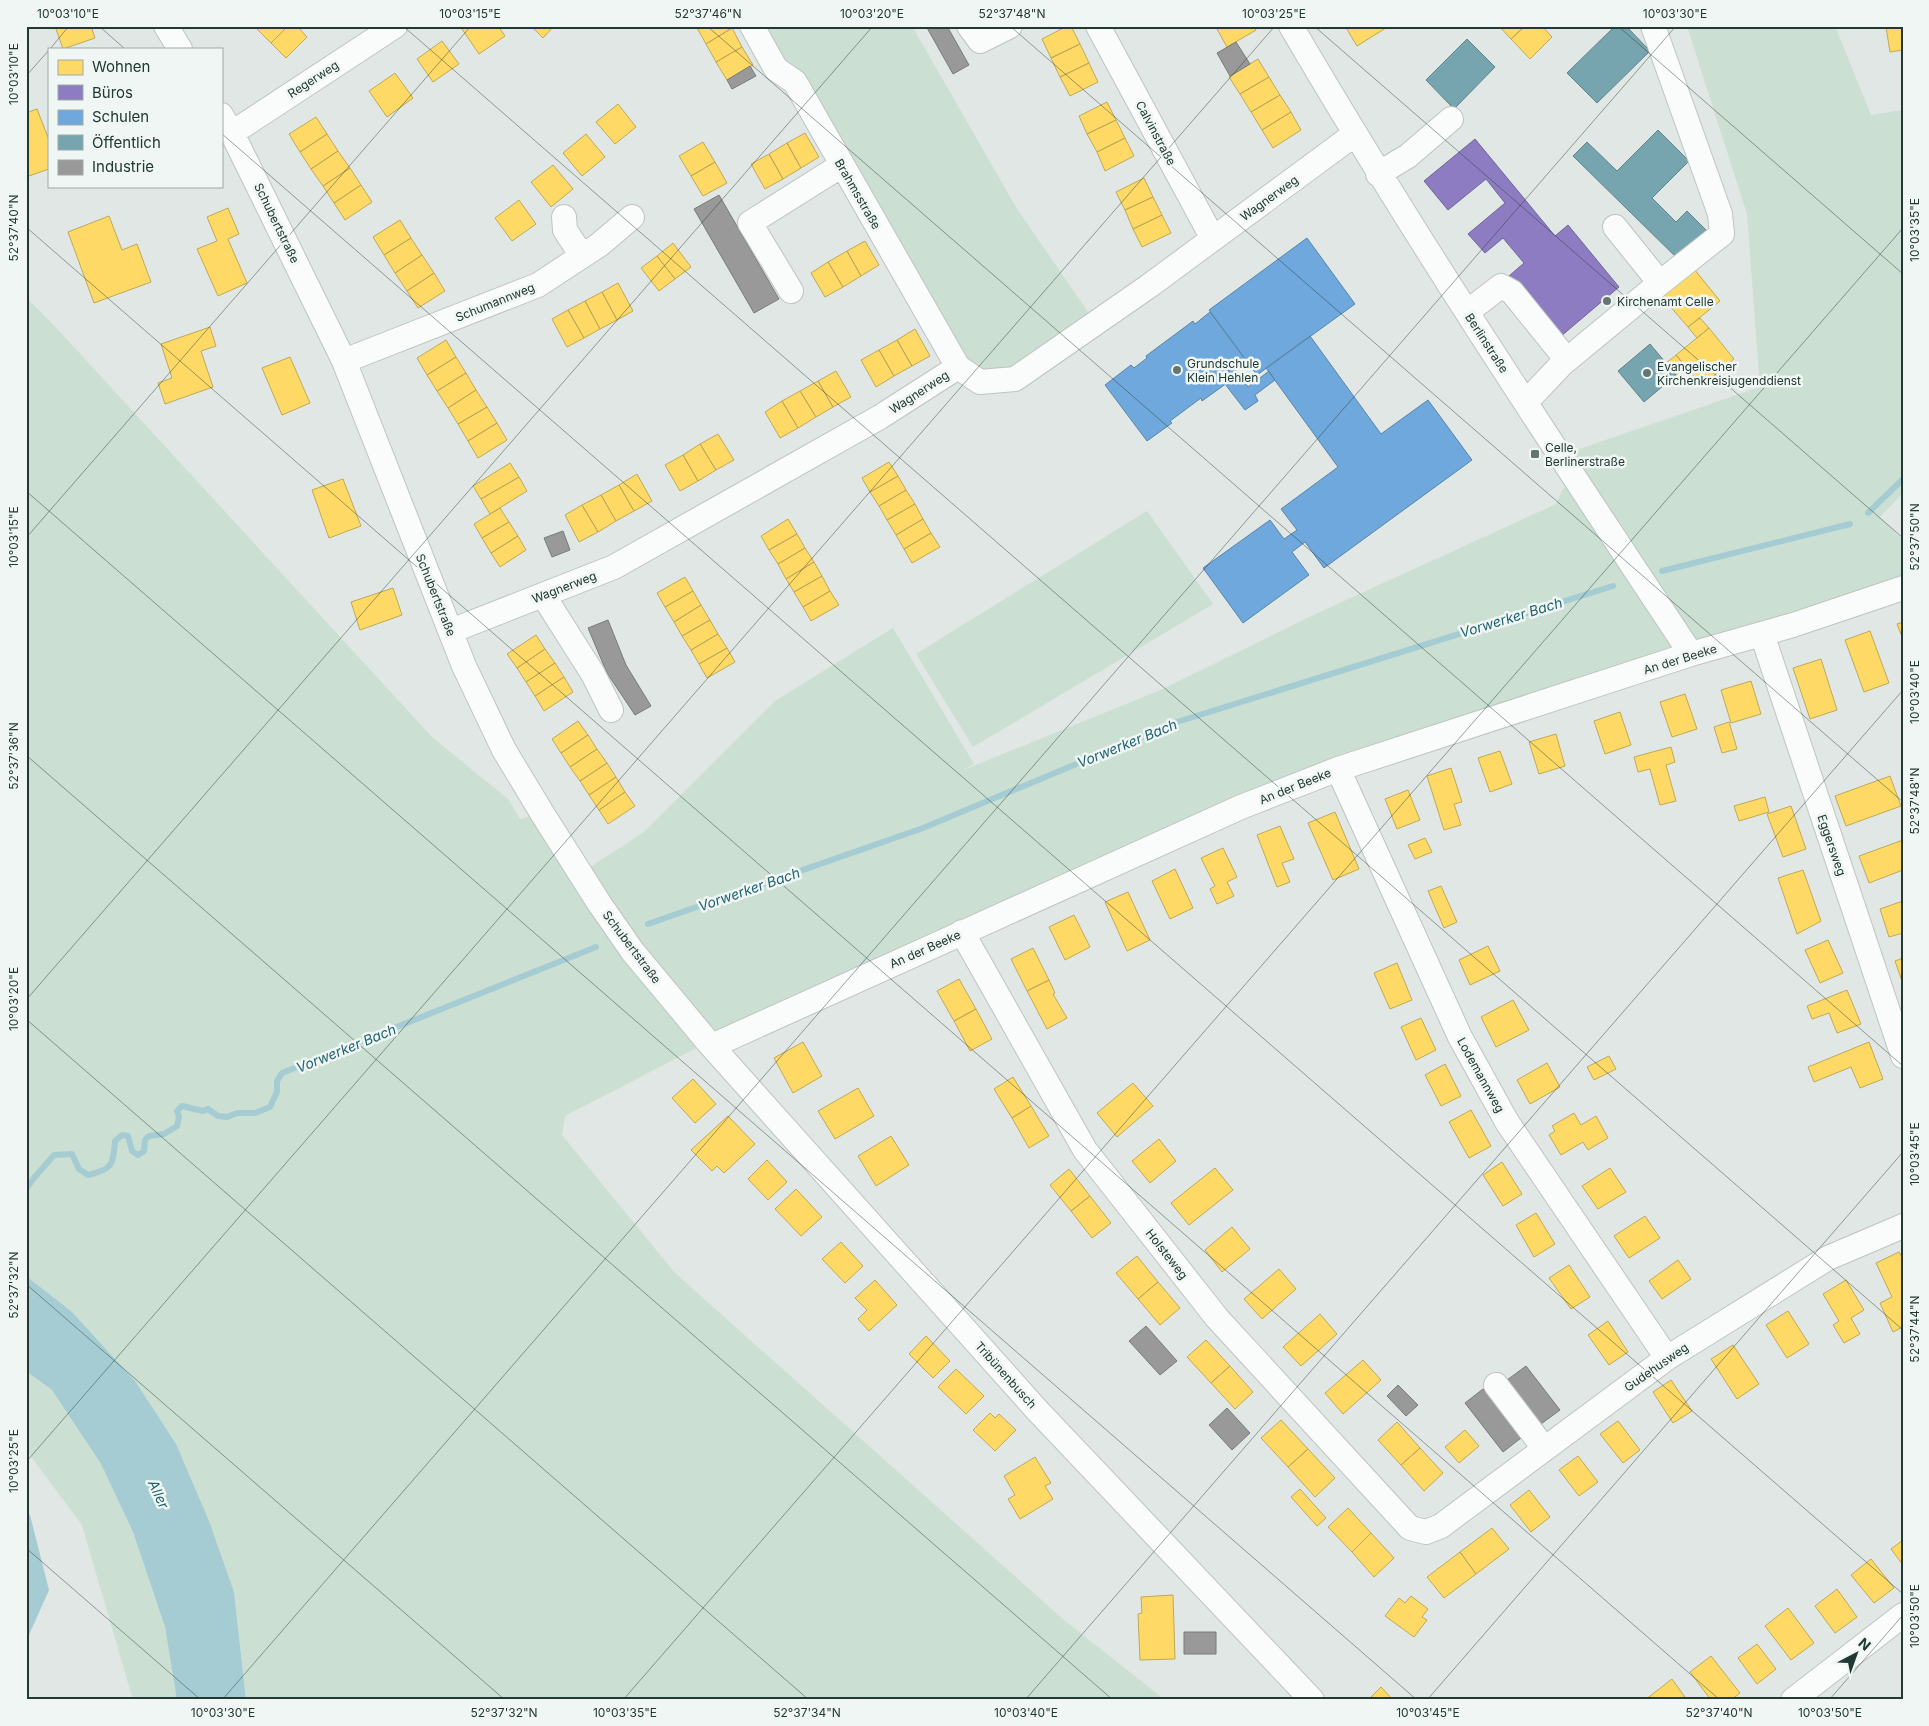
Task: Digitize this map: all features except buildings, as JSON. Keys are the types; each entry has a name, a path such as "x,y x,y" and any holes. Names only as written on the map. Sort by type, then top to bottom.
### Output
{"street":[{"path":"166,26 179,48"},
{"name":"Regerweg","path":"227,124 394,26"},
{"name":"Brahmsstraße","path":"752,26 776,69 794,82 958,367"},
{"path":"969,26 980,41 1010,26"},
{"name":"Calvinstraße","path":"1098,26 1213,239"},
{"name":"Berlinstraße","path":"1291,26 1378,174 1691,654"},
{"path":"1526,402 1567,360 1722,234 1720,214 1653,26"},
{"path":"1378,174 1408,156 1451,119"},
{"name":"Schubertstraße","path":"227,124 344,361 464,666 504,750 599,903 633,952 710,1044"},
{"name":"Wagnerweg","path":"451,631 614,567 880,417 958,367 980,382 1015,379 1213,239 1355,134"},
{"path":"791,291 750,223 842,165"},
{"path":"564,216 565,230 582,256"},
{"name":"Schumannweg","path":"344,361 538,285 599,245 632,217"},
{"path":"1615,227 1660,284"},
{"path":"1467,312 1501,286 1512,292 1567,360"},
{"name":"An der Beeke","path":"710,1044 1241,808 1338,769 1691,654 1762,634 1903,588"},
{"path":"543,595 593,674 611,710"},
{"name":"Eggersweg","path":"1762,634 1903,1056"},
{"name":"Lodemannweg","path":"1338,769 1460,1037 1507,1122 1666,1358"},
{"name":"Holsteweg","path":"962,932 1085,1150 1217,1318 1410,1528 1426,1532"},
{"name":"Tribünenbusch","path":"710,1044 1036,1409 1312,1700"},
{"name":"Gudehusweg","path":"1426,1532 1441,1526 1666,1358 1828,1258 1903,1226"},
{"path":"1496,1385 1544,1448"},
{"path":"1793,1700 1903,1615"}],"green space":[{"path":"752,26 912,26 1017,209 1095,322 1015,379 980,382"},
{"path":"1687,26 1835,26 1871,115 1903,110 1903,493 1880,517 1903,540 1903,588 1208,824 932,932 708,1042 565,1116 562,1135 675,1273 1064,1620 1165,1700 246,1700 234,1592 71,1311 26,1276 26,297 432,737 508,799 520,819 542,813 581,873 644,832 775,701 893,628 974,764 961,771 1163,689 1307,618 1556,504 1563,489 1576,479 1559,456 1760,387 1747,214"},
{"path":"1147,511 1213,604 973,747 916,654"},
{"path":"26,1371 52,1390 101,1464 133,1532 165,1627 177,1700 133,1700 82,1525 26,1450"}],"water":[{"name":"Aller","path":"26,1276 71,1311 135,1381 176,1444 209,1521 234,1592 246,1700 177,1700 165,1627 133,1532 101,1464 52,1390 26,1371"},
{"path":"26,1510 30,1515 49,1590 29,1635 26,1635"}],"waterway":[{"name":"Vorwerker Bach","path":"1868,513 1903,479"},
{"name":"Vorwerker Bach","path":"1662,571 1850,524"},
{"name":"Vorwerker Bach","path":"648,924 923,828 1177,722 1613,586"},
{"name":"Vorwerker Bach","path":"26,1189 54,1155 72,1154 79,1169 88,1175 102,1171 110,1165 115,1141 122,1135 128,1136 132,1151 138,1155 144,1151 145,1140 149,1136 164,1134 177,1126 179,1117 177,1111 182,1106 203,1111 208,1109 218,1116 227,1117 237,1113 255,1113 270,1107 277,1092 277,1081 282,1073 596,947"}],"place":[{"name":"Kirchenamt Celle","path":"1607,301"},
{"name":"Grundschule Klein Hehlen","path":"1177,370"},
{"name":"Evangelischer Kirchenkreisjugenddienst","path":"1647,373"},
{"name":"Celle, Berlinerstraße","path":"1535,454"}]}
